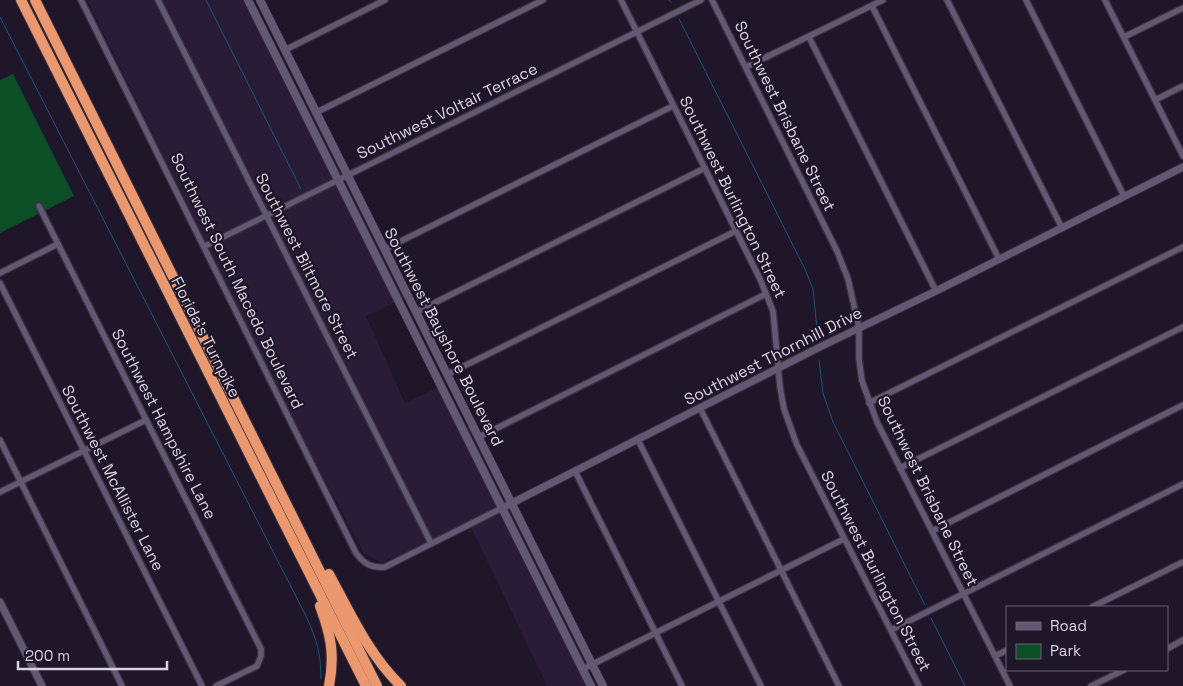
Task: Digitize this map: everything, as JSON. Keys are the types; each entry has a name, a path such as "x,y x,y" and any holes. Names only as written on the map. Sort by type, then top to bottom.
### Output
{"highway":[{"name":"Florida's Turnpike","path":"21,0 366,686"},
{"name":"Florida's Turnpike","path":"35,0 377,686"},
{"path":"285,499 303,526 365,641 389,674 401,686"},
{"path":"311,579 330,639 332,668 329,686"}],"main road":[{"name":"Southwest Bayshore Boulevard","path":"260,0 603,686"},
{"name":"Southwest Bayshore Boulevard","path":"249,2 591,686"},
{"path":"249,2 256,7 273,42 285,50"},
{"path":"278,60 282,58 286,60 306,99 311,101"},
{"path":"415,334 422,338 436,368 440,372 448,374"},
{"path":"445,394 451,393 454,396 468,423 473,425"}],"street":[{"name":"Southwest South Macedo Boulevard","path":"81,0 356,553 363,562 374,568"},
{"name":"Southwest Biltmore Street","path":"158,0 431,543"},
{"path":"285,50 385,0"},
{"path":"317,112 543,0"},
{"name":"Southwest Burlington Street","path":"621,0 766,294 773,311 778,369 784,409 797,445 918,686"},
{"name":"Southwest Voltair Terrace","path":"205,246 701,0"},
{"name":"Southwest Brisbane Street","path":"712,0 837,251 848,279 859,328 859,359 862,381 876,422 1010,686"},
{"path":"746,67 883,0"},
{"path":"947,0 1062,228"},
{"path":"1026,0 1124,196"},
{"path":"1106,0 1183,156"},
{"path":"872,6 999,259"},
{"path":"1124,37 1183,8"},
{"path":"809,37 936,291"},
{"path":"1155,100 1183,86"},
{"path":"385,248 673,106"},
{"name":"Southwest Thornhill Drive","path":"374,568 385,567 1183,167"},
{"path":"416,312 705,168"},
{"name":"Southwest Hampshire Lane","path":"39,206 261,648 261,656 257,666 216,686"},
{"path":"448,374 736,231"},
{"path":"0,273 58,244"},
{"path":"869,403 1183,248"},
{"name":"Southwest McAllister Lane","path":"0,283 202,686"},
{"path":"479,437 766,294"},
{"path":"900,468 1183,327"},
{"path":"932,531 1183,405"},
{"path":"700,408 839,686"},
{"path":"0,492 146,420"},
{"path":"0,440 122,686"},
{"path":"638,440 761,686"},
{"path":"575,471 682,686"},
{"path":"890,630 1183,484"},
{"path":"583,669 844,539"},
{"path":"1094,606 1183,562"},
{"path":"0,602 42,686"},
{"path":"1168,648 1183,640"},
{"path":"995,656 1006,650"},
{"path":"1091,686 1122,671"}],"shaded area":[{"path":"87,0 155,0 263,215 206,243"},
{"path":"161,0 245,0 335,179 268,212"},
{"path":"282,61 303,100 308,103 344,174 340,177"},
{"path":"347,180 406,297 401,299 342,182"},
{"path":"337,184 396,302 366,316 405,403 439,387 498,507 433,540 270,217"},
{"path":"266,220 428,542 381,563 364,553 293,421 208,248"},
{"path":"450,396 453,398 466,425 469,427 507,502 503,504"},
{"path":"510,507 588,663 584,665 505,509"},
{"path":"501,512 588,686 547,686 471,527"}],"green space":[{"path":"13,74 74,196 0,233 0,80"}],"waterway":[{"path":"206,0 301,189"},
{"path":"0,17 307,618 318,648 321,679"},
{"path":"679,19 805,269 813,289 818,339"},
{"path":"819,360 823,393 833,422 925,605"},
{"path":"931,618 965,686"}]}
